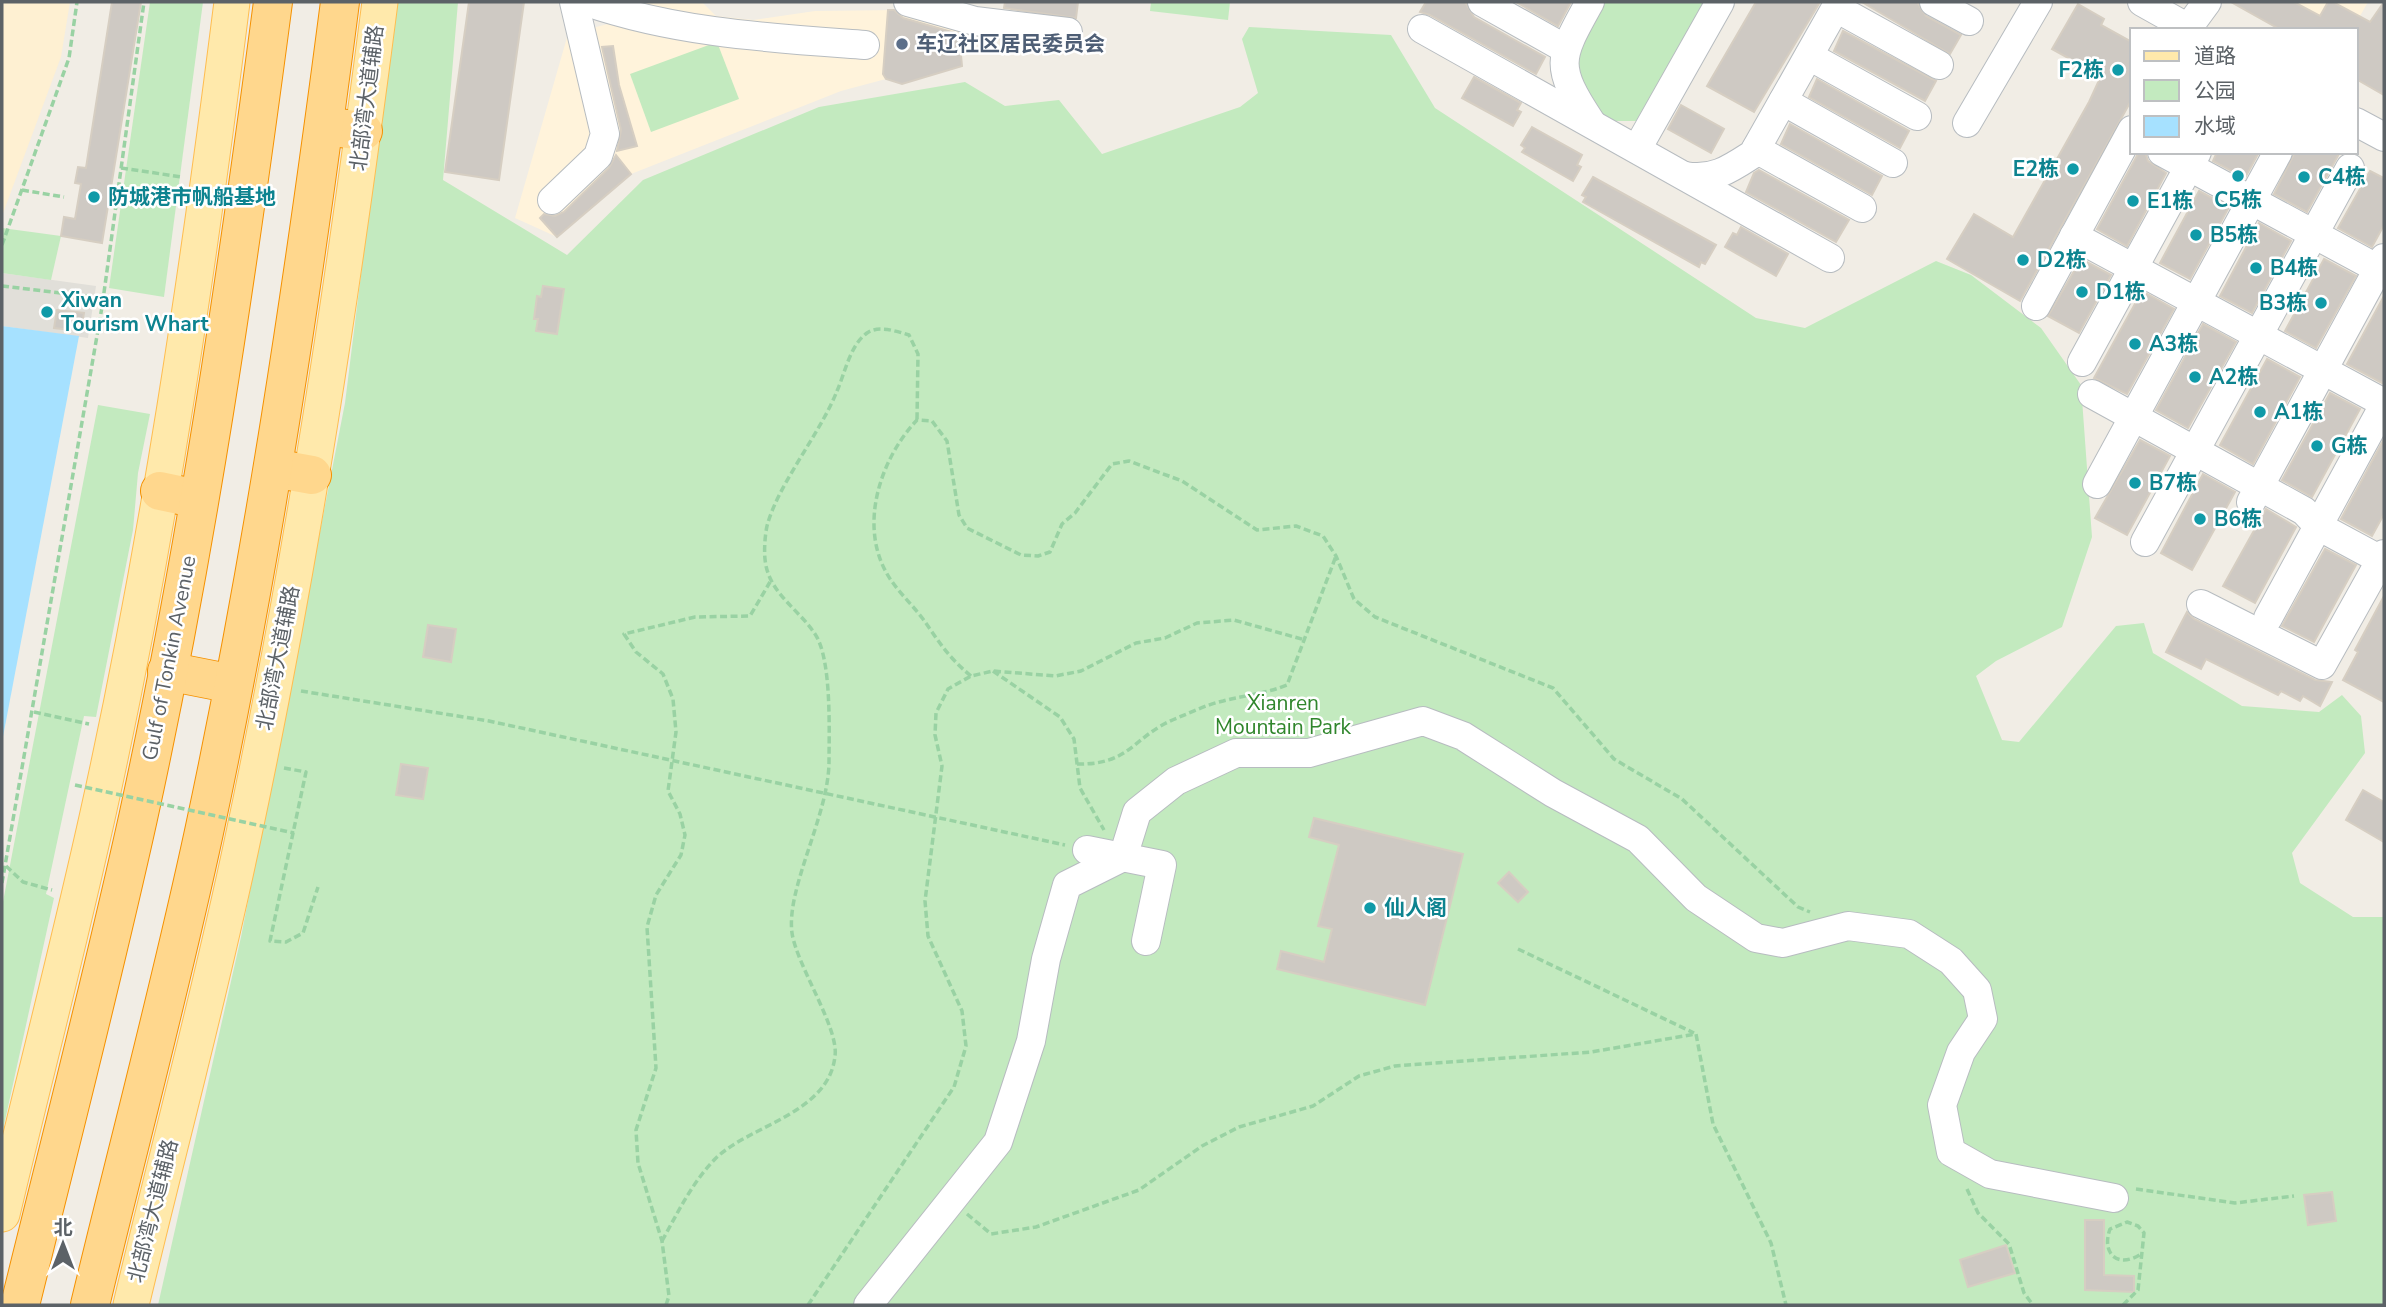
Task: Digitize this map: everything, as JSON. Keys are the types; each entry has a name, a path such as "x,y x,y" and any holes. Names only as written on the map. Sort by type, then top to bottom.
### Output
{"highway":[{"name":"Gulf of Tonkin Avenue","path":"20,1305 138,818 167,671 241,243 273,2"},
{"path":"90,1305 204,832 233,684 273,468 308,252 340,2"},
{"path":"324,126 363,131"},
{"path":"273,468 312,475"},
{"path":"160,491 198,499"},
{"path":"167,671 233,684"}],"main road":[{"path":"2,1213 115,729 160,491 209,181 232,2"},
{"name":"北部湾大道辅路","path":"131,1305 243,841 312,475 349,242 380,2"}],"street":[{"path":"552,200 598,156 605,134 573,2"},
{"path":"587,2 716,34 865,46"},
{"path":"908,2 975,21 1068,32"},
{"path":"1482,2 1564,48"},
{"path":"1590,2 1564,48 1565,74 1577,100 1594,126"},
{"path":"1637,149 1720,2"},
{"path":"1934,2 1969,21"},
{"path":"1967,123 2038,2"},
{"path":"2142,2 2187,28"},
{"path":"2189,28 2199,2"},
{"path":"2190,28 2207,2"},
{"path":"1682,175 1705,180 1730,169 1756,149 1838,5 1938,65"},
{"path":"1422,29 1830,258"},
{"path":"1809,55 1917,116"},
{"path":"1783,101 1893,163"},
{"path":"2358,123 2384,137"},
{"path":"2036,306 2130,135"},
{"path":"1756,149 1862,208"},
{"path":"2170,154 2193,160 2252,201 2382,267 2255,495"},
{"path":"2097,484 2277,154"},
{"path":"2082,362 2193,160"},
{"path":"2145,542 2350,168"},
{"path":"2074,236 2384,404 2268,618"},
{"path":"2092,394 2194,451 2255,495 2304,511 2318,526 2383,557 2322,665 2201,604"},
{"path":"868,1305 998,1142 1031,1041 1046,959 1067,885 1123,857 1137,812 1175,781 1236,753 1309,753 1423,721 1464,736 1553,793 1638,839 1696,898 1756,938 1783,943 1848,926 1909,934 1951,961 1977,990 1983,1019 1961,1052 1942,1105 1951,1152 1990,1174 2121,1210"},
{"path":"1087,850 1162,865 1146,941"}],"path":[{"path":"2,245 69,58 77,2"},
{"path":"2,883 34,712 102,307 144,2"},
{"path":"121,168 209,181"},
{"path":"22,190 64,197"},
{"path":"2,286 94,297 102,307"},
{"path":"662,1241 691,1188 717,1157 797,1109 823,1088 836,1055 829,1025 817,1001 792,932 796,898 828,793 825,660 816,635 770,582 765,558 767,526 831,408 857,341 869,331 889,329 909,335 918,354 917,420 899,439 883,469 876,507 874,546 887,574 923,620 944,653 971,676"},
{"path":"917,420 932,421 947,441 959,514 967,528 1021,555 1038,556 1049,552 1062,524 1075,513 1112,464 1129,461 1182,481 1257,530 1296,526 1322,536 1336,556 1354,599 1375,617 1553,688 1614,759 1682,799 1798,907 1848,926"},
{"path":"1077,764 1102,765 1126,755 1152,730 1175,719 1222,701 1260,696 1287,685 1336,556"},
{"path":"666,1305 669,1296 662,1241 638,1163 636,1130 656,1068 647,927 656,895 681,855 685,835 680,814 668,791 676,732 673,699 663,674 636,652 624,634 695,617 750,615 770,582"},
{"path":"808,1305 954,1087 966,1046 962,1011 928,936 925,901 942,766 935,735 936,713 948,689 971,676 993,671 1055,676 1081,671 1136,643 1165,638 1197,623 1234,620 1305,640"},
{"path":"993,671 1060,717 1074,739 1080,788 1123,857"},
{"path":"288,689 489,721 1087,850"},
{"path":"34,712 115,729"},
{"path":"305,780 270,941 286,942 303,933 318,887"},
{"path":"75,785 293,833"},
{"path":"6,866 23,882 78,896"},
{"path":"1518,949 1696,1034"},
{"path":"953,1201 991,1234 1036,1227 1139,1190 1202,1146 1239,1127 1313,1106 1359,1076 1395,1066 1591,1052 1696,1034"},
{"path":"1696,1034 1713,1124 1770,1243 1786,1305"},
{"path":"2121,1210 2144,1233 2145,1246 2140,1254 2131,1260 2119,1260 2108,1252 2106,1241 2110,1229 2118,1223 2126,1188 2235,1203 2294,1196"},
{"path":"1967,1189 1978,1213 2009,1244 2024,1293 2033,1305"},
{"path":"2123,1305 2138,1290 2140,1254"}],"shaded area":[{"path":"617,2 702,2 716,16 753,20 815,11 900,10 958,27 962,66 902,84 886,79 841,91 631,174 557,237 515,218 568,34 612,23"},
{"path":"2231,2 2368,2 2353,28 2277,28"},
{"name":"Xiwan Tourism Whart","path":"2,273 96,286 88,338 2,326"}],"green space":[{"path":"150,2 203,2 164,297 109,288"},
{"name":"Xianren Mountain Park","path":"395,2 458,2 443,180 567,255 643,180 819,107 965,82 1005,106 1059,100 1102,154 1240,107 1258,93 1242,39 1249,27 1391,35 1435,108 1756,318 1805,328 1936,261 1971,275 2041,328 2081,385 2092,537 2062,627 1996,661 1976,676 2002,740 2019,742 2116,626 2144,623 2153,653 2242,706 2319,712 2342,695 2361,716 2365,753 2292,853 2300,883 2353,917 2384,917 2384,1305 158,1305 241,937 345,403"},
{"path":"1151,2 1230,2 1228,20 1150,11"},
{"path":"1600,2 1706,2 1636,121 1609,121 1594,105 1577,77 1573,56 1575,45"},
{"path":"717,42 739,99 651,132 630,74"},
{"path":"2,228 61,236 51,280 2,273"},
{"path":"98,405 150,414 138,473 133,530 96,717 84,716 46,894 54,898 2,1134 2,907"}],"sand":[{"path":"2,2 70,2 61,57 2,216"}],"water":[{"path":"2,326 79,336 2,742"}],"building":[{"path":"112,2 141,2 102,243 61,236 64,217 75,219 81,184 75,183 78,167 86,168"},
{"path":"469,2 524,2 499,180 445,172"},
{"path":"1005,2 1078,2 1076,18 1004,8"},
{"path":"1426,2 1465,2 1474,17 1545,57 1536,74 1420,12"},
{"path":"1516,2 1571,2 1558,26"},
{"path":"1756,2 1820,2 1754,112 1707,86"},
{"path":"1862,2 1917,2 1926,16 1961,35 1950,54"},
{"path":"2231,2 2294,2 2320,16 2328,2 2333,2 2370,22 2384,2 2384,95 2358,80 2358,28 2277,28"},
{"path":"2078,4 2104,19 2101,25 2130,41 2130,103 2020,301 1947,259 1974,214 2013,237 2089,102 2101,76 2052,49"},
{"path":"888,10 894,10 903,18 959,34 962,66 902,84 886,79 883,74"},
{"path":"1843,31 1936,81 1925,101 1834,51"},
{"path":"613,46 619,85 637,146 617,151 621,130 602,47"},
{"path":"1474,77 1521,103 1517,110 1521,112 1513,126 1462,98"},
{"path":"1817,79 1909,131 1900,148 1809,97"},
{"path":"1681,105 1724,129 1711,153 1668,129"},
{"path":"1790,124 1882,176 1872,195 1781,144"},
{"path":"1532,127 1582,155 1577,165 1581,167 1573,181 1522,152 1525,148 1521,145"},
{"name":"E1栋","path":"2138,154 2146,154 2148,161 2166,173 2127,246 2097,229"},
{"path":"2216,154 2258,154 2245,178 2213,161"},
{"name":"C4栋","path":"2294,154 2339,154 2307,212 2274,194"},
{"path":"616,155 631,174 557,237 540,218 544,214 555,216 564,212 609,168"},
{"path":"1759,170 1849,220 1836,242 1746,192 1754,173"},
{"path":"2370,171 2384,178 2384,225 2372,247 2338,228"},
{"path":"1593,177 1716,245 1705,264 1701,262 1699,267 1583,202 1586,197 1582,195"},
{"name":"B5栋","path":"2199,191 2229,207 2190,279 2160,263"},
{"name":"B4栋","path":"2259,223 2291,241 2252,313 2220,296"},
{"path":"1741,227 1788,254 1776,276 1725,247 1733,233 1737,235"},
{"name":"D1栋","path":"2081,259 2111,275 2079,333 2048,316"},
{"name":"B3栋","path":"2324,259 2356,276 2316,348 2285,331"},
{"path":"543,286 564,289 557,334 536,331 538,319 534,319 537,296 541,297"},
{"name":"A3栋","path":"2142,291 2174,309 2127,394 2094,378"},
{"path":"2384,296 2384,384 2347,364"},
{"path":"57,310 84,313 81,331 54,328"},
{"name":"A2栋","path":"2203,324 2236,342 2188,428 2156,410"},
{"name":"A1栋","path":"2267,359 2300,377 2253,464 2220,445"},
{"name":"G栋","path":"2330,393 2360,409 2312,497 2282,480"},
{"path":"2384,439 2384,514 2372,536 2341,519"},
{"name":"B7栋","path":"2140,440 2170,456 2127,535 2095,518"},
{"name":"B6栋","path":"2203,474 2235,492 2192,570 2161,553"},
{"path":"2266,509 2296,527 2255,603 2223,586"},
{"path":"2325,549 2356,565 2314,642 2282,626"},
{"path":"2384,596 2384,702 2343,680 2358,652 2355,650"},
{"path":"2187,612 2194,619 2315,680 2332,682 2320,706 2303,696 2300,701 2281,691 2278,695 2206,659 2201,669 2166,652"},
{"path":"428,625 456,629 451,662 423,657"},
{"path":"401,764 428,768 423,799 396,795"},
{"path":"2363,790 2384,802 2384,842 2346,820"},
{"path":"1314,818 1463,854 1425,1005 1277,969 1281,951 1324,962 1332,929 1318,926 1339,845 1309,837"},
{"path":"1509,872 1528,892 1518,902 1498,883"},
{"path":"2332,1192 2336,1221 2308,1225 2304,1195"},
{"path":"2085,1220 2104,1220 2104,1275 2134,1276 2134,1292 2085,1290"},
{"path":"2006,1245 2015,1273 1968,1287 1960,1260"}],"place":[{"name":"车辽社区居民委员会","path":"902,44"},
{"name":"F2栋","path":"2118,70"},
{"name":"E2栋","path":"2073,169"},
{"name":"C5栋","path":"2238,176"},
{"name":"C4栋","path":"2304,177"},
{"name":"防城港市帆船基地","path":"94,197"},
{"name":"E1栋","path":"2133,201"},
{"name":"B5栋","path":"2196,235"},
{"name":"D2栋","path":"2023,260"},
{"name":"B4栋","path":"2256,268"},
{"name":"D1栋","path":"2082,292"},
{"name":"B3栋","path":"2321,303"},
{"name":"Xiwan Tourism Whart","path":"47,312"},
{"name":"A3栋","path":"2135,344"},
{"name":"A2栋","path":"2195,377"},
{"name":"A1栋","path":"2260,412"},
{"name":"G栋","path":"2317,446"},
{"name":"B7栋","path":"2135,483"},
{"name":"B6栋","path":"2200,519"},
{"name":"仙人阁","path":"1370,908"}]}
